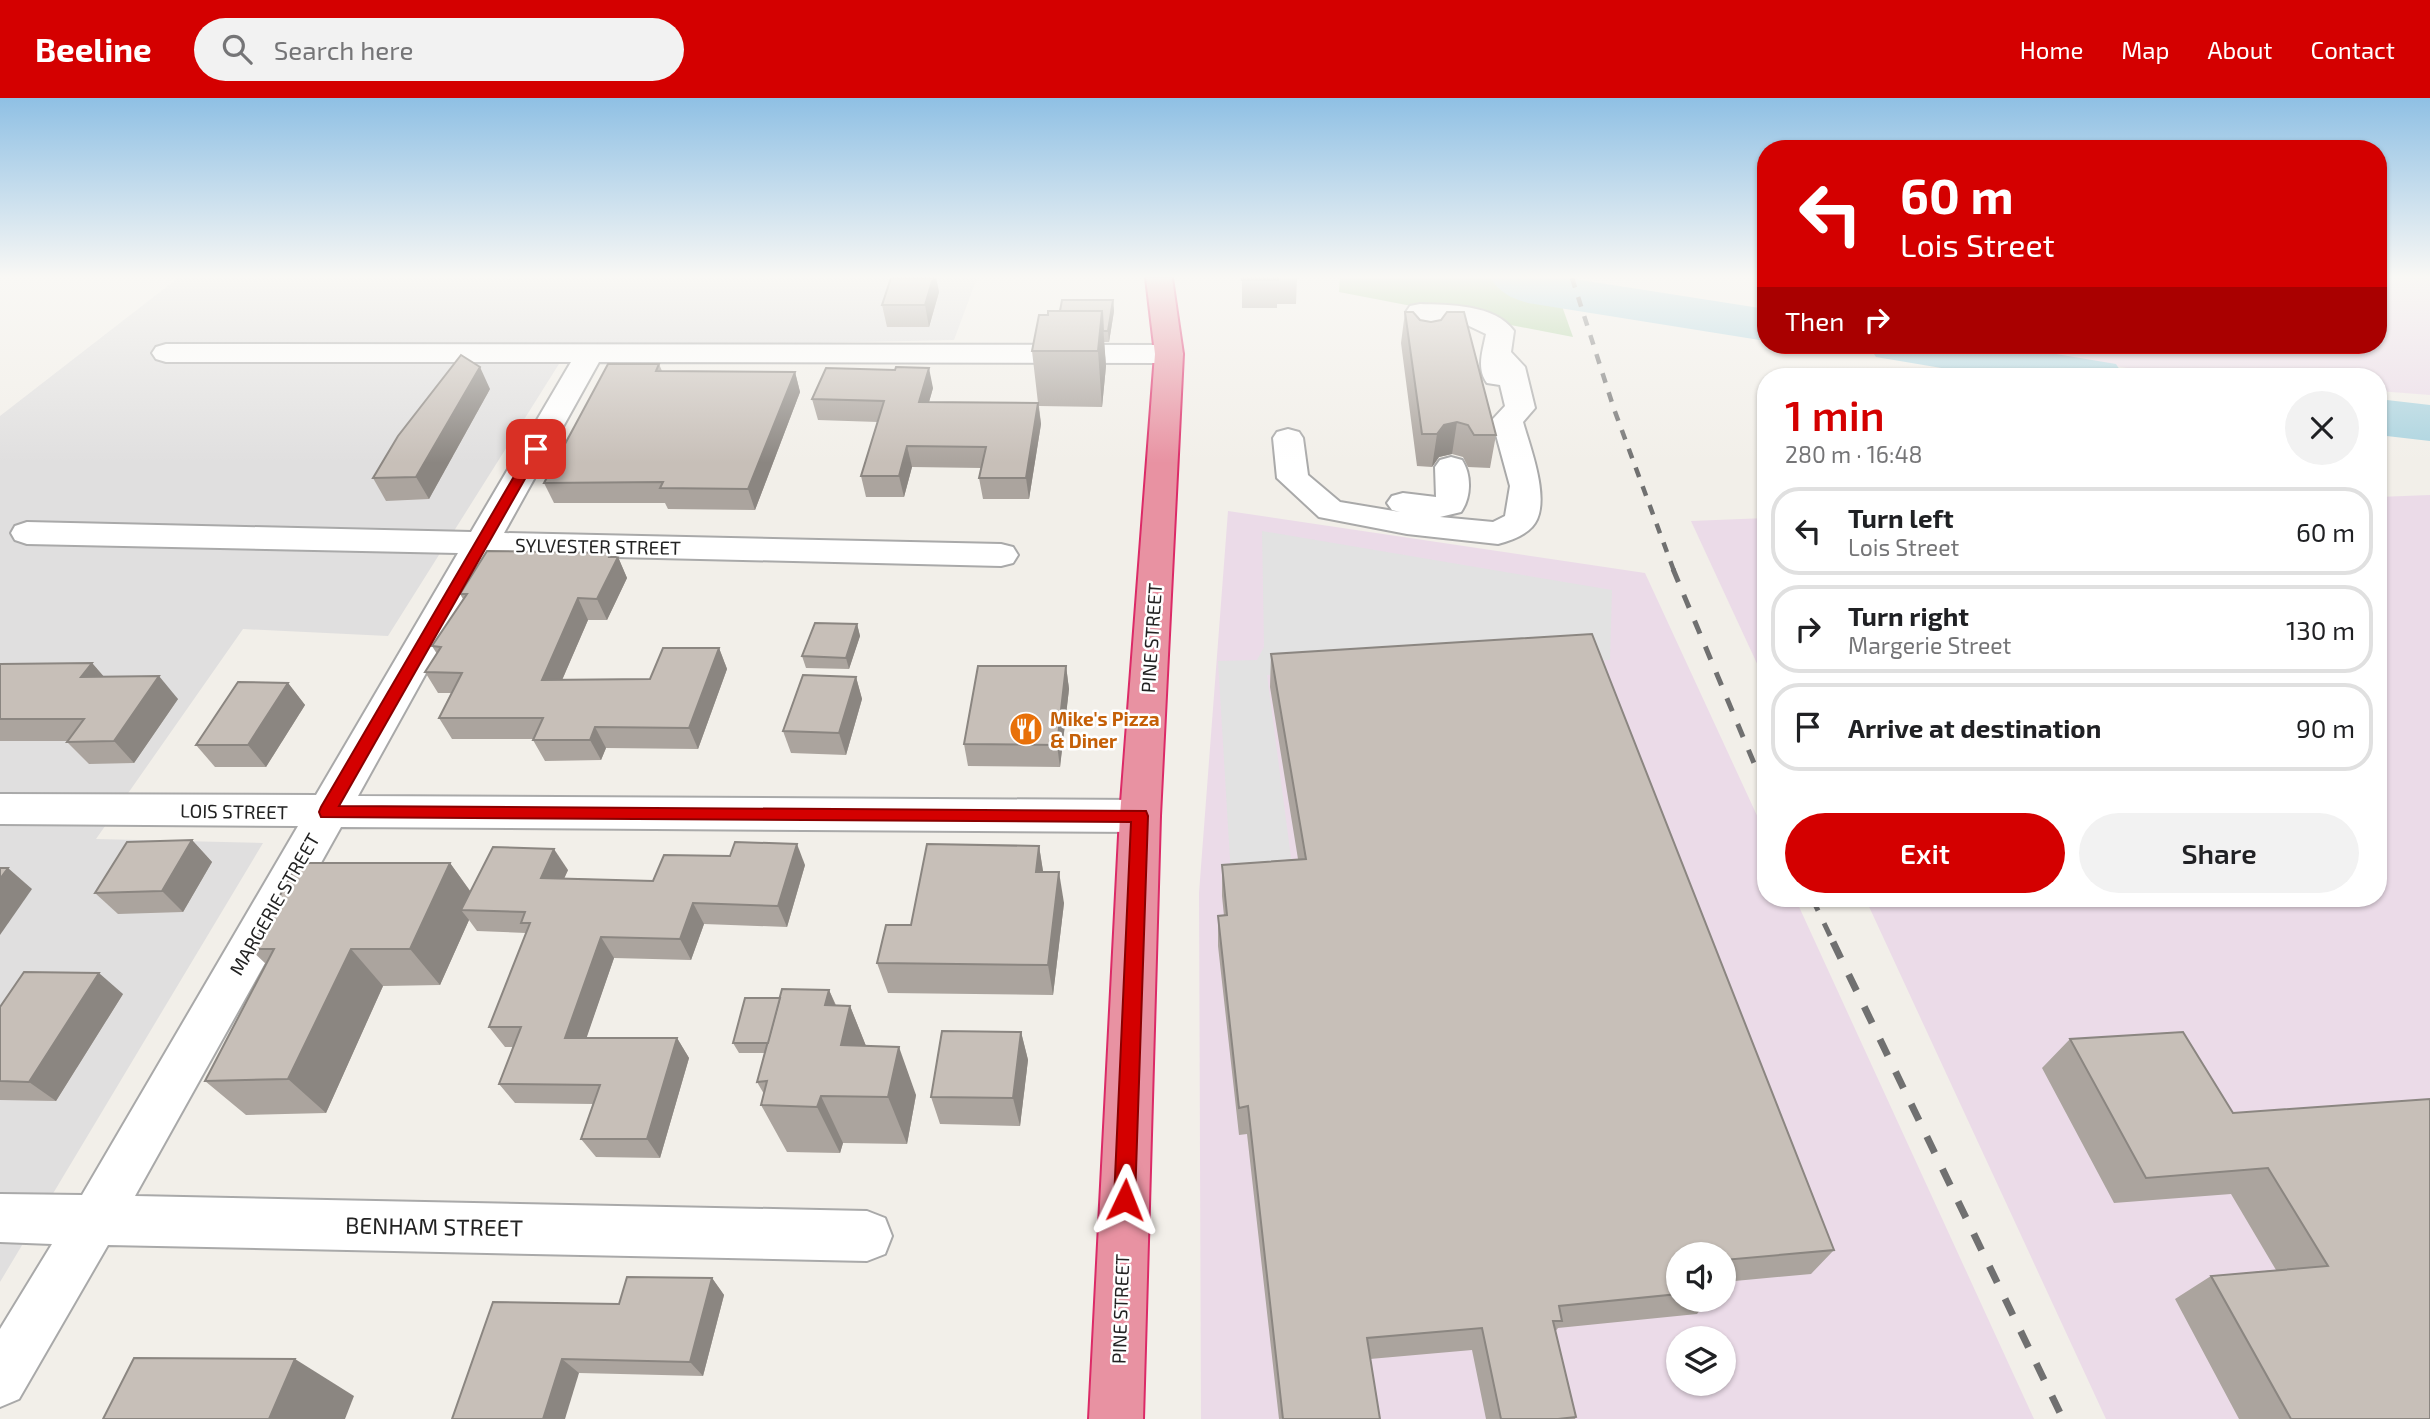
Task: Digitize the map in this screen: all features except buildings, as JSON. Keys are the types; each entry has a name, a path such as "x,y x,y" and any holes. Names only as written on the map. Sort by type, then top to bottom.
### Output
{"highway":[{"name":"PINE STREET","path":"1116,1419 1140,816 1170,354 1168,340"}],"street":[{"path":"1288,438 1293,478 1330,510 1407,524 1498,533 1520,521 1526,486 1493,408 1520,408 1511,368 1496,354 1498,340"},
{"path":"166,353 1170,354"},
{"name":"MARGERIE STREET","path":"0,1380 96,1218 589,355"},
{"path":"1368,496 1437,507 1450,505 1453,490 1451,467"},
{"name":"SYLVESTER STREET","path":"27,533 1001,555"},
{"name":"LOIS STREET","path":"0,809 1140,816"},
{"name":"BENHAM STREET","path":"0,1218 867,1236"}],"shaded area":[{"path":"98,340 954,340 569,348 388,636 243,629 96,839 263,843 0,1282 0,416"},
{"path":"2387,340 2430,340 2430,395 2387,392 2387,368 2127,368 2045,354 2387,354"},
{"path":"2430,495 2430,1419 2106,1419 1869,907 2387,907 2387,497"},
{"path":"1228,511 1645,573 1757,816 1757,907 1799,907 2034,1419 1201,1419 1199,893"},
{"path":"1757,518 1757,664 1691,521"},
{"path":"1262,531 1612,590 1610,660 1267,675 1293,873 1231,876 1218,661 1257,660 1264,647"}],"waterway":[{"path":"1953,354 2044,368"},
{"path":"2387,418 2430,423"}],"railway":[{"path":"1592,340 1614,409 1674,571"},
{"path":"1673,569 1757,770"},
{"path":"1816,907 1834,944"},
{"path":"1833,942 2063,1419"}],"place":[{"name":"Mike's Pizza & Diner","path":"1026,729"}],"route":[{"path":"536,449 327,812 1140,816 1125,1200"}]}
